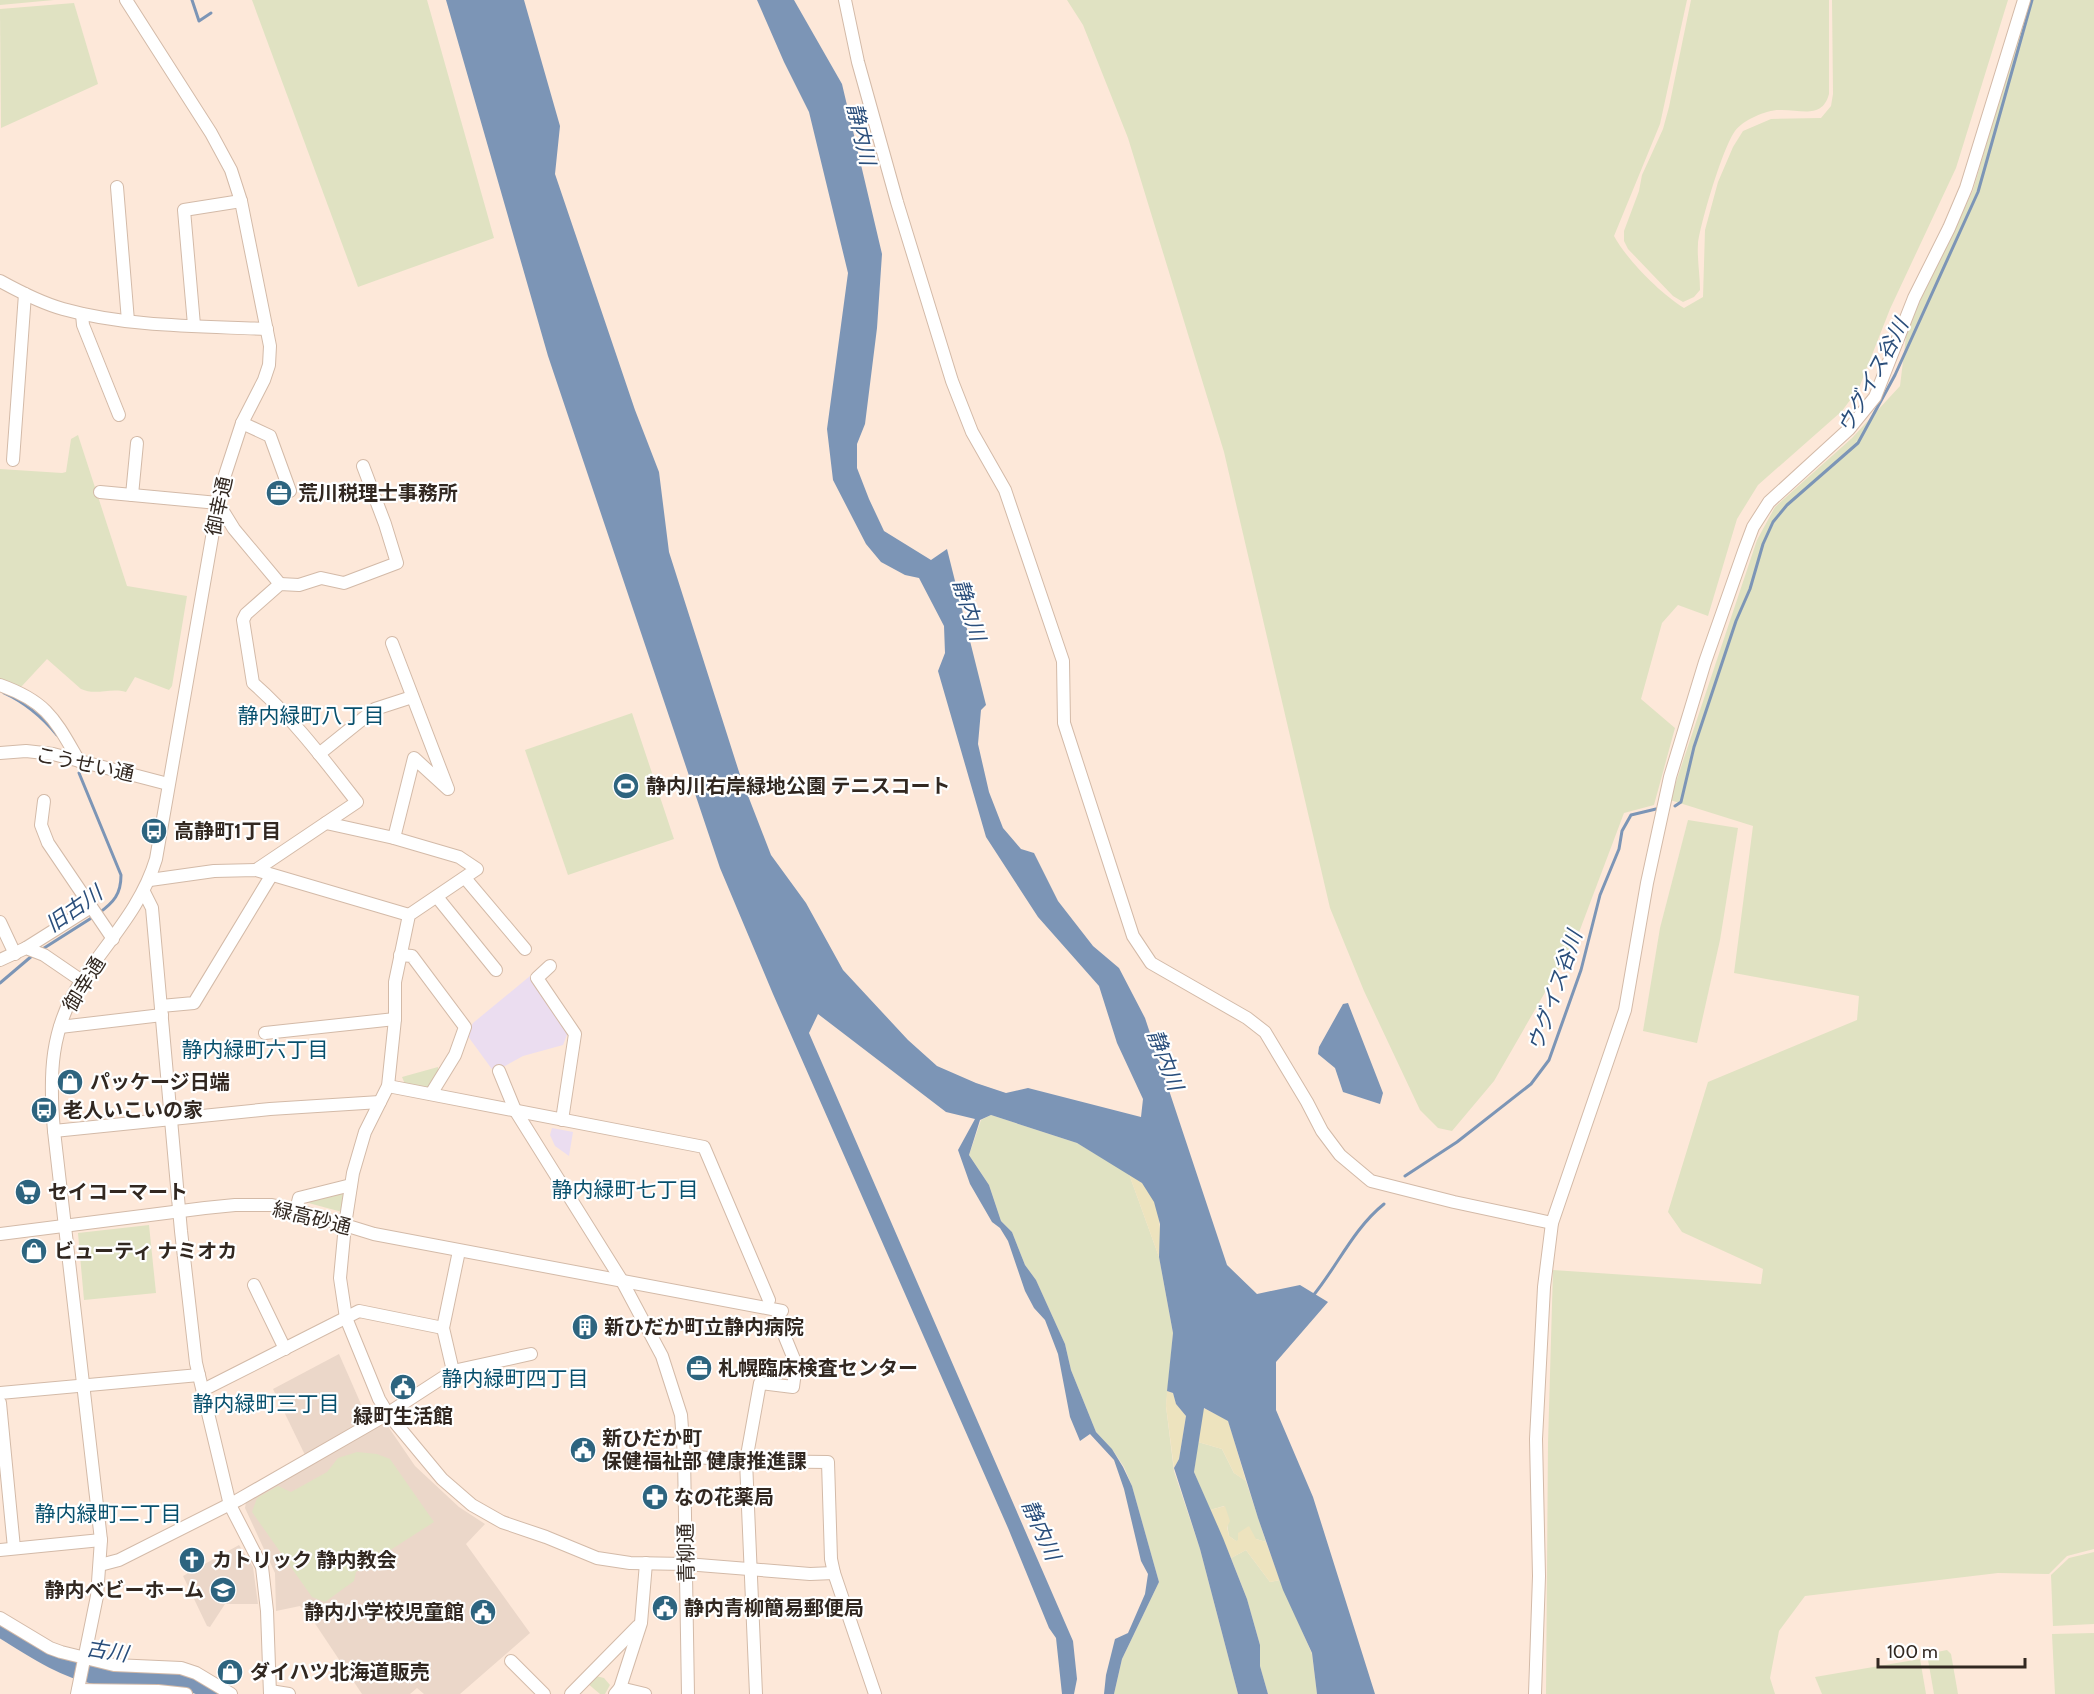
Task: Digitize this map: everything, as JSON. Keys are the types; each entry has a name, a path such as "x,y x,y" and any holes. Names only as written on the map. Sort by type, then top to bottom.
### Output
{"street":[{"name":"御幸通","path":"78,1690 97,1596 101,1540 54,1131 51,1070 60,1027 70,1002 150,880 156,859 218,504 242,423 269,365 270,346 241,201 231,170 211,133 126,0"},
{"path":"845,0 858,62 882,148 952,381 972,432 1005,490 1063,661 1064,723 1133,936 1151,963 1247,1018 1265,1032 1302,1092 1322,1131 1354,1169 1371,1181 1552,1223"},
{"path":"1535,1694 1539,1576 1536,1439 1544,1287 1552,1223 1625,1010 1647,883 1670,777 1705,662 1753,527 1769,502 1849,429 1875,397 1914,298 1966,188 2024,0"},
{"path":"117,187 128,321"},
{"path":"194,325 184,210 241,201"},
{"path":"0,281 25,294 82,314 128,321 267,329"},
{"path":"13,460 25,294"},
{"path":"82,314 83,325 118,415"},
{"path":"242,423 270,436 290,491"},
{"path":"132,495 137,443"},
{"path":"256,870 357,802 319,754 266,694 253,683 243,620 246,614 280,584 299,585 321,578 344,583 397,563 363,465"},
{"path":"100,492 218,504 234,529 280,584"},
{"path":"392,643 448,789 414,758 394,838"},
{"path":"0,685 24,694 39,704 56,721 79,761"},
{"path":"319,754 375,709 412,697"},
{"name":"こうせい通","path":"0,753 40,752 168,784"},
{"path":"44,801 41,825 48,843 113,939"},
{"path":"326,822 394,838 459,857 477,870 409,915 395,982 395,1019 388,1086 365,1132 351,1185 340,1278 346,1318 374,1389 388,1414 442,1479 462,1498 491,1517 597,1558 616,1562 686,1564 810,1574 834,1573"},
{"path":"150,880 214,871 256,870 409,915"},
{"path":"60,1027 194,1003 271,876"},
{"path":"465,878 525,949"},
{"path":"144,892 152,908 179,1211 192,1336 199,1375 230,1505 262,1567 266,1601 270,1693 289,1694"},
{"path":"437,897 496,970"},
{"path":"0,960 27,951 94,911"},
{"path":"0,922 27,951 82,981"},
{"path":"400,955 412,956 465,1027 455,1055 431,1094"},
{"path":"550,966 537,978 575,1034 562,1120"},
{"path":"266,1033 395,1019"},
{"name":"青柳通","path":"499,1071 515,1110 622,1281 662,1356 681,1415 684,1456 688,1694"},
{"path":"388,1086 704,1147 769,1300"},
{"path":"54,1131 172,1118 380,1102"},
{"path":"296,1210 299,1198 351,1185"},
{"name":"緑高砂通","path":"0,1234 179,1211 236,1205 272,1205 374,1234 622,1281 780,1316 796,1364 793,1387 760,1383 746,1461"},
{"path":"453,1371 443,1328 459,1251"},
{"path":"255,1286 285,1349"},
{"path":"203,1390 359,1311 443,1328"},
{"path":"100,1565 119,1560 230,1505 388,1414 453,1371 531,1354"},
{"path":"0,1393 199,1375"},
{"path":"0,1402 14,1548"},
{"path":"684,1456 746,1461 828,1462 831,1559 875,1694"},
{"path":"746,1461 756,1694"},
{"path":"0,1550 101,1540"},
{"path":"645,1563 641,1623 618,1691 645,1694"},
{"path":"0,1618 50,1648 84,1660 114,1665 182,1668 196,1673 231,1694"},
{"path":"571,1694 641,1623"},
{"path":"511,1661 544,1694"},
{"path":"78,1690 180,1693"}],"shaded area":[{"path":"530,976 569,1030 563,1045 523,1056 494,1072 467,1035 473,1023"},
{"path":"552,1128 573,1132 569,1156 555,1146 550,1135"},
{"path":"339,1354 368,1420 305,1455 273,1389"},
{"path":"385,1422 415,1466 459,1507 485,1524 466,1544 530,1633 460,1694 424,1694 417,1688 410,1694 362,1694 310,1616 300,1606 276,1611 275,1573 245,1508 246,1502"},
{"name":"静内ベビーホーム","path":"239,1545 253,1567 258,1604 225,1604 210,1627 207,1626 183,1576"}],"green space":[{"path":"0,0 54,0 0,5"},
{"path":"252,0 427,0 494,238 358,287"},
{"path":"1067,0 1687,0 1660,124 1614,236 1645,275 1684,308 1703,297 1705,230 1718,182 1733,147 1743,131 1771,119 1821,118 1831,106 1833,94 1832,0 2008,0 1956,168 1890,309 1859,388 1842,411 1758,485 1737,519 1708,616 1678,605 1662,623 1641,699 1675,728 1654,805 1624,813 1578,935 1494,1081 1452,1131 1438,1128 1420,1110 1364,991 1330,908 1224,452 1128,138 1083,25"},
{"path":"1691,0 1829,0 1829,94 1826,102 1816,110 1768,112 1755,116 1735,131 1707,204 1700,234 1698,250 1700,290 1694,297 1683,302 1673,296 1628,249 1624,241 1624,231 1639,191 1642,175 1663,129"},
{"path":"2028,0 2094,0 2094,1549 2067,1556 2049,1574 1998,1573 1805,1596 1779,1631 1770,1678 1775,1694 1546,1694 1548,1443 1553,1270 1761,1284 1763,1269 1682,1232 1668,1212 1708,1082 1857,1020 1859,996 1734,973 1753,826 1670,800 1757,540 1775,507 1852,438 1900,386 1908,320 1973,190"},
{"path":"74,3 98,84 1,128 0,9"},
{"path":"78,435 127,586 187,596 172,686 169,690 135,677 126,692 87,691 81,689 47,659 21,687 0,679 0,469 66,472 71,439"},
{"path":"632,713 674,839 568,875 525,750"},
{"path":"1688,820 1738,828 1720,940 1697,1043 1643,1031 1660,928"},
{"path":"438,1067 438,1072 428,1089 405,1084 402,1077"},
{"path":"991,1115 1077,1143 1129,1174 1159,1257 1173,1333 1166,1406 1174,1471 1200,1549 1238,1694 1114,1694 1122,1659 1159,1582 1132,1486 1124,1467 1112,1449 1096,1432 1071,1370 1065,1344 1036,1280 1025,1265 1012,1232 1001,1221 989,1185 969,1155 981,1120"},
{"path":"345,1191 342,1212 301,1201"},
{"path":"149,1225 156,1293 84,1300 78,1233"},
{"path":"1198,1442 1222,1449 1234,1473 1246,1481 1266,1542 1256,1539 1236,1541 1229,1536 1224,1506 1210,1510 1194,1472"},
{"path":"357,1452 377,1454 390,1459 434,1522 356,1572 354,1581 325,1602 312,1597 252,1512 257,1498 278,1486 291,1492 327,1472 338,1458"},
{"path":"1246,1550 1270,1582 1280,1580 1312,1654 1317,1694 1268,1694 1260,1666 1260,1645 1247,1599 1231,1558"},
{"path":"2094,1552 2094,1624 2053,1626 2051,1575 2069,1558"},
{"path":"2094,1633 2094,1694 2055,1694 2052,1634"},
{"path":"1947,1650 1951,1654 1958,1694 1934,1694 1927,1654"},
{"path":"1920,1659 1926,1694 1822,1694 1815,1677"},
{"path":"596,1676 604,1678 610,1685 605,1694 600,1694 587,1683"}],"sand":[{"path":"1129,1174 1142,1182 1157,1208 1160,1228 1159,1257"},
{"path":"1167,1391 1173,1393 1176,1404 1186,1416 1179,1459 1174,1468 1166,1406"},
{"path":"1203,1408 1228,1420 1246,1481 1234,1473 1222,1449 1198,1442"},
{"path":"1225,1506 1230,1521 1227,1527 1229,1536 1238,1540 1238,1533 1249,1526 1256,1539 1266,1542 1280,1580 1270,1582 1246,1550 1231,1558 1210,1510"}],"water":[{"path":"446,0 524,0 560,126 555,174 635,410 659,472 669,552 740,775 771,855 806,903 843,970 908,1040 937,1066 1006,1093 1028,1088 1141,1117 1143,1099 1117,1043 1099,986 1038,917 986,837 938,671 945,653 944,626 919,578 905,575 881,562 866,544 833,480 827,429 848,273 809,112 757,0 794,0 842,84 882,254 877,328 865,424 857,444 857,468 884,531 931,560 947,549 986,705 981,710 978,744 989,792 1003,828 1021,849 1034,853 1058,901 1093,946 1119,968 1145,1018 1227,1265 1257,1294 1300,1285 1328,1302 1276,1362 1276,1410 1313,1497 1375,1694 1317,1694 1312,1653 1283,1590 1228,1421 1204,1408 1194,1472 1247,1599 1260,1645 1260,1666 1268,1694 1238,1694 1200,1549 1174,1468 1179,1459 1186,1416 1176,1404 1173,1393 1167,1391 1173,1333 1159,1257 1160,1224 1154,1202 1142,1183 1077,1143 991,1115 980,1120 969,1155 989,1185 1001,1221 1012,1232 1025,1265 1036,1280 1065,1344 1071,1370 1096,1432 1112,1449 1132,1486 1159,1582 1122,1659 1114,1694 1104,1694 1115,1639 1128,1633 1145,1594 1148,1574 1141,1561 1124,1489 1114,1460 1090,1434 1080,1441 1070,1417 1058,1354 1045,1320 1034,1308 1025,1291 1008,1241 1000,1228 992,1222 970,1184 958,1150 975,1119 946,1112 818,1014 809,1033 1073,1641 1077,1679 1074,1694 1062,1694 1056,1638 1049,1628 1008,1528 773,994 720,868 548,356"},
{"path":"1348,1003 1383,1093 1380,1104 1343,1092 1335,1068 1318,1054 1319,1047 1343,1004"}],"waterway":[{"path":"192,0 199,21 211,13"},
{"name":"ウグイス谷川","path":"1675,806 1681,802 1694,747 1736,621 1750,589 1763,544 1773,522 1787,505 1858,443 1895,375 1978,192 2032,0"},
{"name":"旧古川","path":"4,693 33,711 57,735"},
{"name":"旧古川","path":"79,773 121,875 116,897 99,913"},
{"name":"ウグイス谷川","path":"1405,1176 1457,1142 1531,1084 1549,1060 1581,970 1600,895 1619,849 1622,831 1631,815 1656,809"},
{"name":"旧古川","path":"41,950 93,917"},
{"name":"旧古川","path":"0,983 33,955"},
{"name":"ウグイス谷川","path":"1312,1297 1363,1225 1384,1204"},
{"name":"古川","path":"0,1628 45,1655 69,1667 94,1675 172,1678 195,1684 215,1694"}],"place":[{"name":"荒川税理士事務所","path":"279,493"},
{"name":"静内川右岸緑地公園 テニスコート","path":"626,786"},
{"name":"高静町1丁目","path":"154,831"},
{"name":"パッケージ日端","path":"70,1082"},
{"name":"老人いこいの家","path":"44,1110"},
{"name":"セイコーマート","path":"28,1192"},
{"name":"ビューティ ナミオカ","path":"34,1251"},
{"name":"新ひだか町立静内病院","path":"585,1327"},
{"name":"札幌臨床検査センター","path":"699,1368"},
{"name":"緑町生活館","path":"403,1387"},
{"name":"新ひだか町 保健福祉部 健康推進課","path":"583,1450"},
{"name":"なの花薬局","path":"655,1497"},
{"name":"カトリック 静内教会","path":"192,1560"},
{"name":"静内ベビーホーム","path":"223,1590"},
{"name":"静内青柳簡易郵便局","path":"665,1608"},
{"name":"静内小学校児童館","path":"483,1612"},
{"name":"ダイハツ北海道販売","path":"230,1672"}],"district":[{"name":"静内緑町八丁目","path":"311,716"},
{"name":"静内緑町六丁目","path":"255,1050"},
{"name":"静内緑町七丁目","path":"625,1190"},
{"name":"静内緑町四丁目","path":"515,1379"},
{"name":"静内緑町三丁目","path":"266,1404"},
{"name":"静内緑町二丁目","path":"108,1514"}],"water label":[{"name":"静内川","path":"861,134"},
{"name":"静内川","path":"969,610"},
{"name":"静内川","path":"1165,1060"},
{"name":"静内川","path":"1041,1530"}]}
